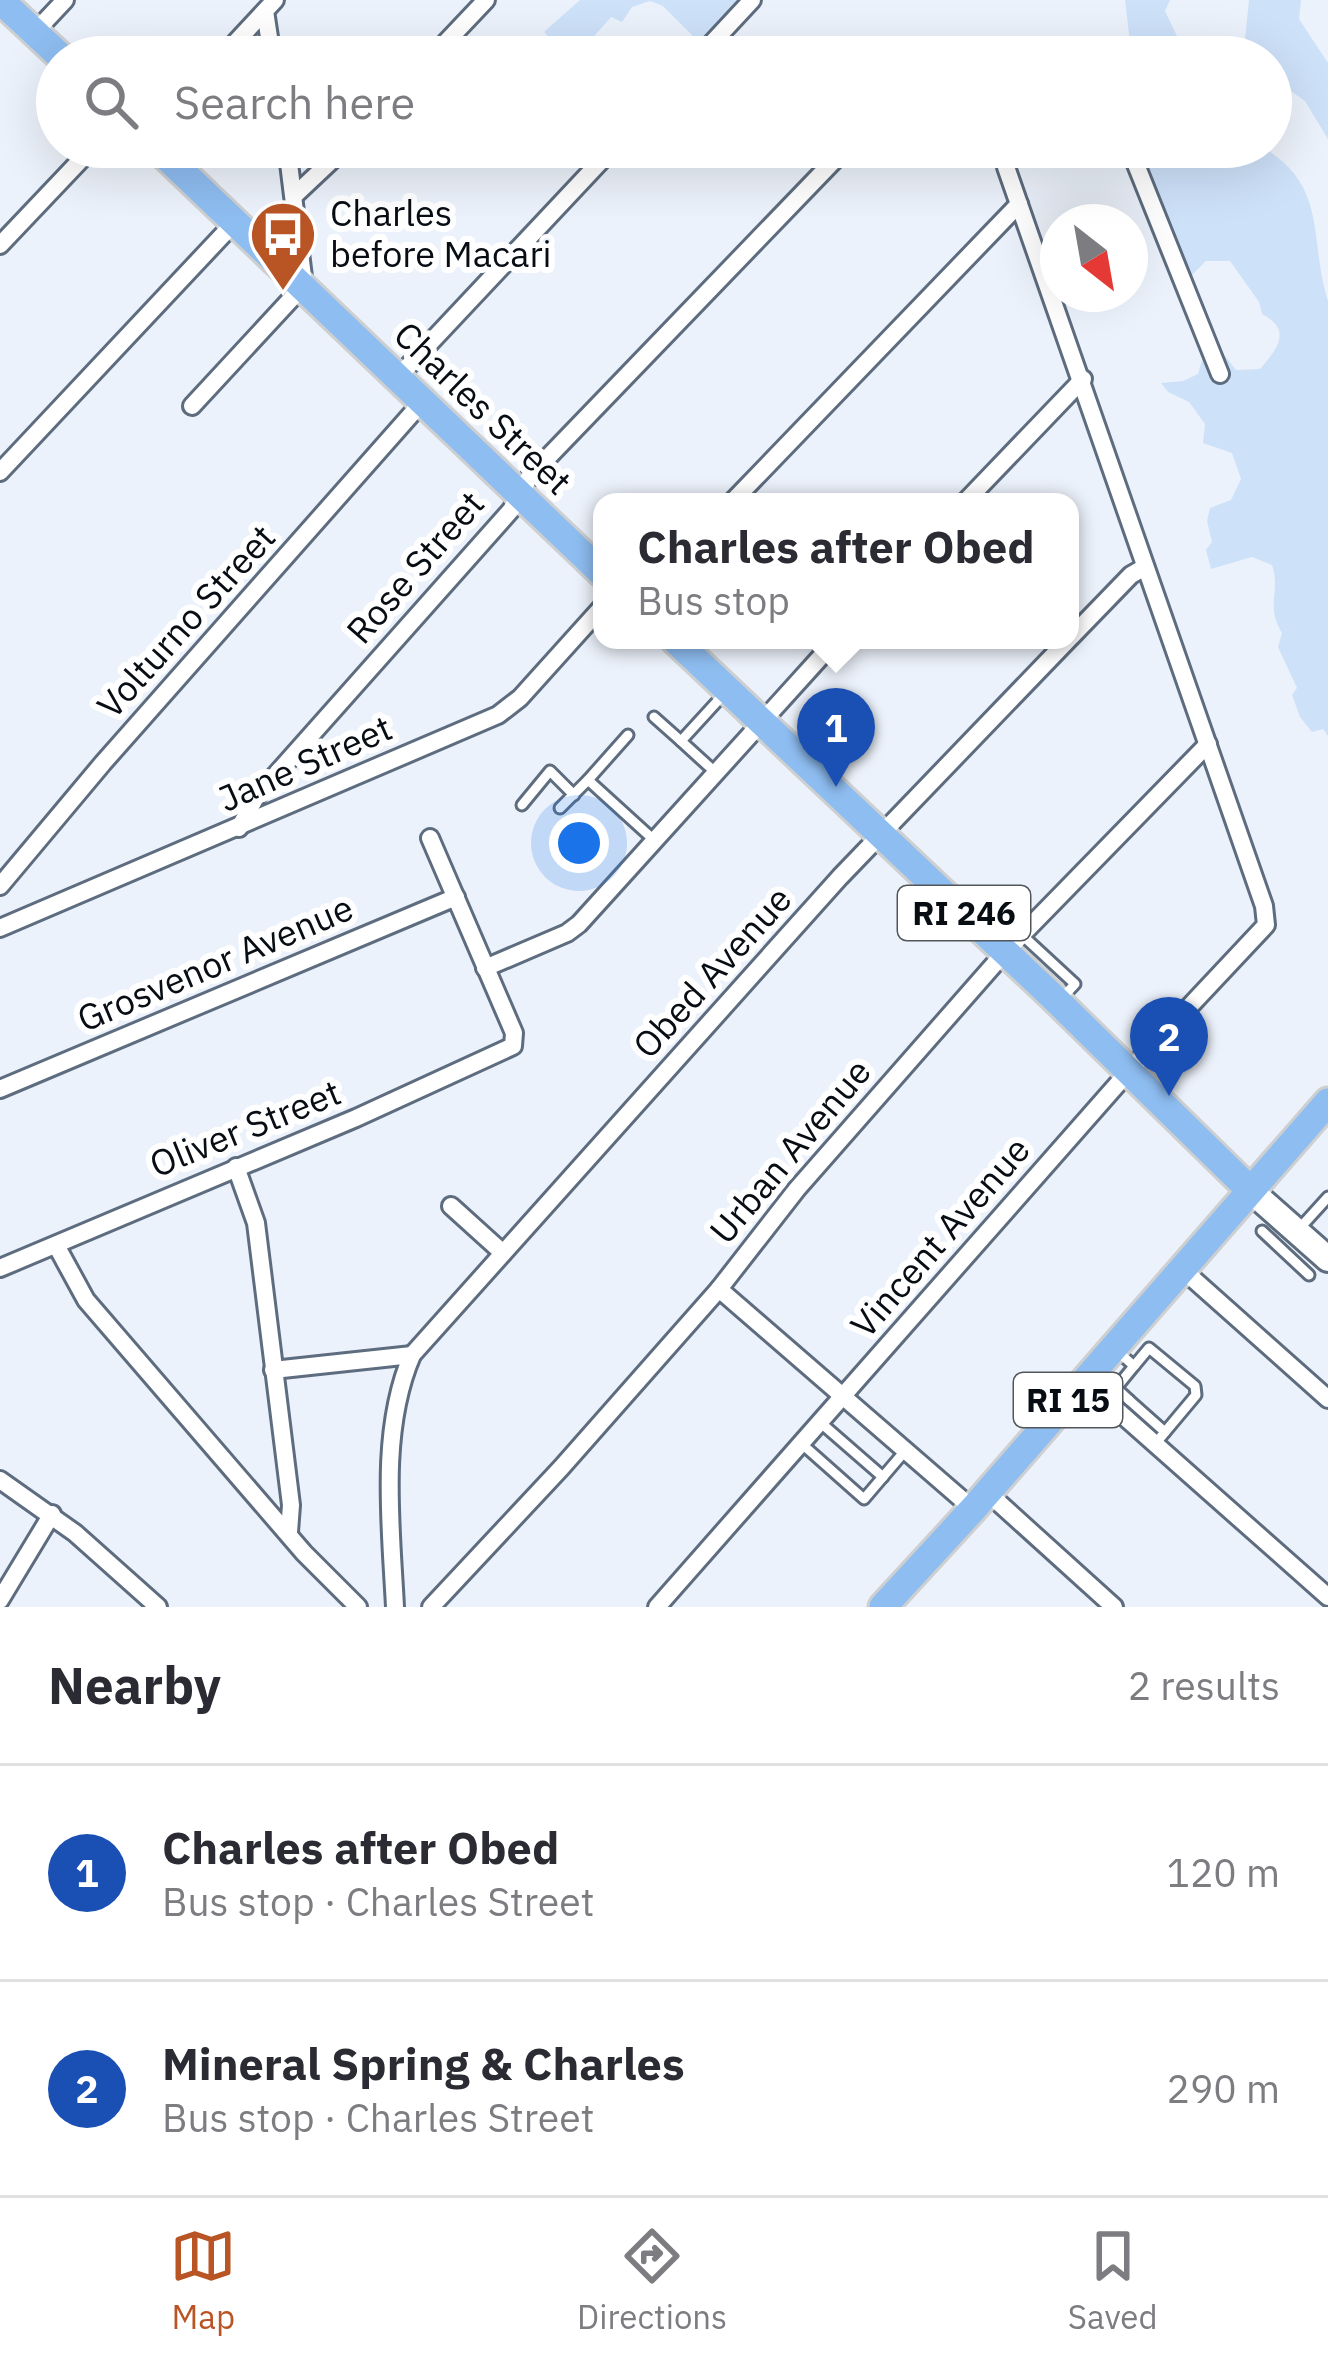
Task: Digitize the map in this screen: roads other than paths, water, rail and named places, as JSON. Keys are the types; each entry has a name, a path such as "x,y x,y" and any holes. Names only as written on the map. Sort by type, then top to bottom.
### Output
{"main road":[{"name":"Charles Street","path":"178,168 593,564"},
{"name":"RI 246","path":"684,649 881,836 1036,964 1058,1002 1250,1190 1318,1267"},
{"name":"RI 15","path":"884,1607 1084,1381 1124,1357 1182,1269 1328,1102"}],"street":[{"path":"13,20 65,0"},
{"path":"452,36 486,0"},
{"path":"719,36 752,0"},
{"path":"241,36 270,5"},
{"path":"270,5 271,36"},
{"path":"0,244 73,168"},
{"path":"192,406 304,285 290,168"},
{"path":"295,195 324,168"},
{"path":"398,376 594,168"},
{"name":"Rose Street","path":"239,829 256,797 511,510 530,476 827,168"},
{"path":"1008,168 1208,744"},
{"path":"1137,168 1220,374"},
{"path":"741,493 1019,204"},
{"path":"0,472 234,223"},
{"path":"974,493 1083,379"},
{"name":"Volturno Street","path":"0,886 423,401"},
{"name":"Obed Avenue","path":"1079,629 1131,574 1145,567"},
{"name":"Jane Street","path":"0,928 498,715 520,698 593,617"},
{"path":"430,838 485,968 573,930 828,649"},
{"name":"Obed Avenue","path":"394,1607 392,1462 397,1407 412,1355 881,836 1059,649"},
{"name":"Vincent Avenue","path":"657,1607 1129,1071 1263,930 1265,910 1208,744"},
{"name":"Urban Avenue","path":"430,1607 562,1468 718,1289 808,1176 1014,944 1208,744"},
{"name":"Grosvenor Avenue","path":"0,1089 456,897"},
{"name":"Oliver Street","path":"0,1268 356,1118 513,1046 514,1033 485,968"},
{"path":"236,1167 256,1223 291,1504 289,1532"},
{"path":"451,1206 503,1253"},
{"path":"56,1245 86,1300 304,1553 358,1607"},
{"path":"1182,1269 1328,1399"},
{"path":"718,1289 905,1451 981,1501 1114,1607"},
{"path":"273,1370 412,1355"},
{"path":"1084,1381 1124,1406 1328,1597"},
{"path":"0,1480 52,1514 158,1607"},
{"path":"0,1600 52,1514"}],"lane":[{"path":"681,741 728,691"},
{"path":"654,717 716,772"},
{"path":"560,808 628,735"},
{"path":"522,805 550,772 574,795"},
{"path":"588,780 654,841"},
{"path":"1262,1232 1295,1240 1328,1197"},
{"path":"1124,1406 1116,1388 1124,1357 1149,1348 1195,1386 1196,1395 1160,1438"},
{"path":"821,1423 883,1477"},
{"path":"802,1444 864,1499 905,1451"}],"place":[{"name":"Charles before Macari","path":"283,293"},
{"name":"Charles after Obed","path":"836,787"},
{"name":"Mineral Spring & Charles","path":"1169,1096"}]}
